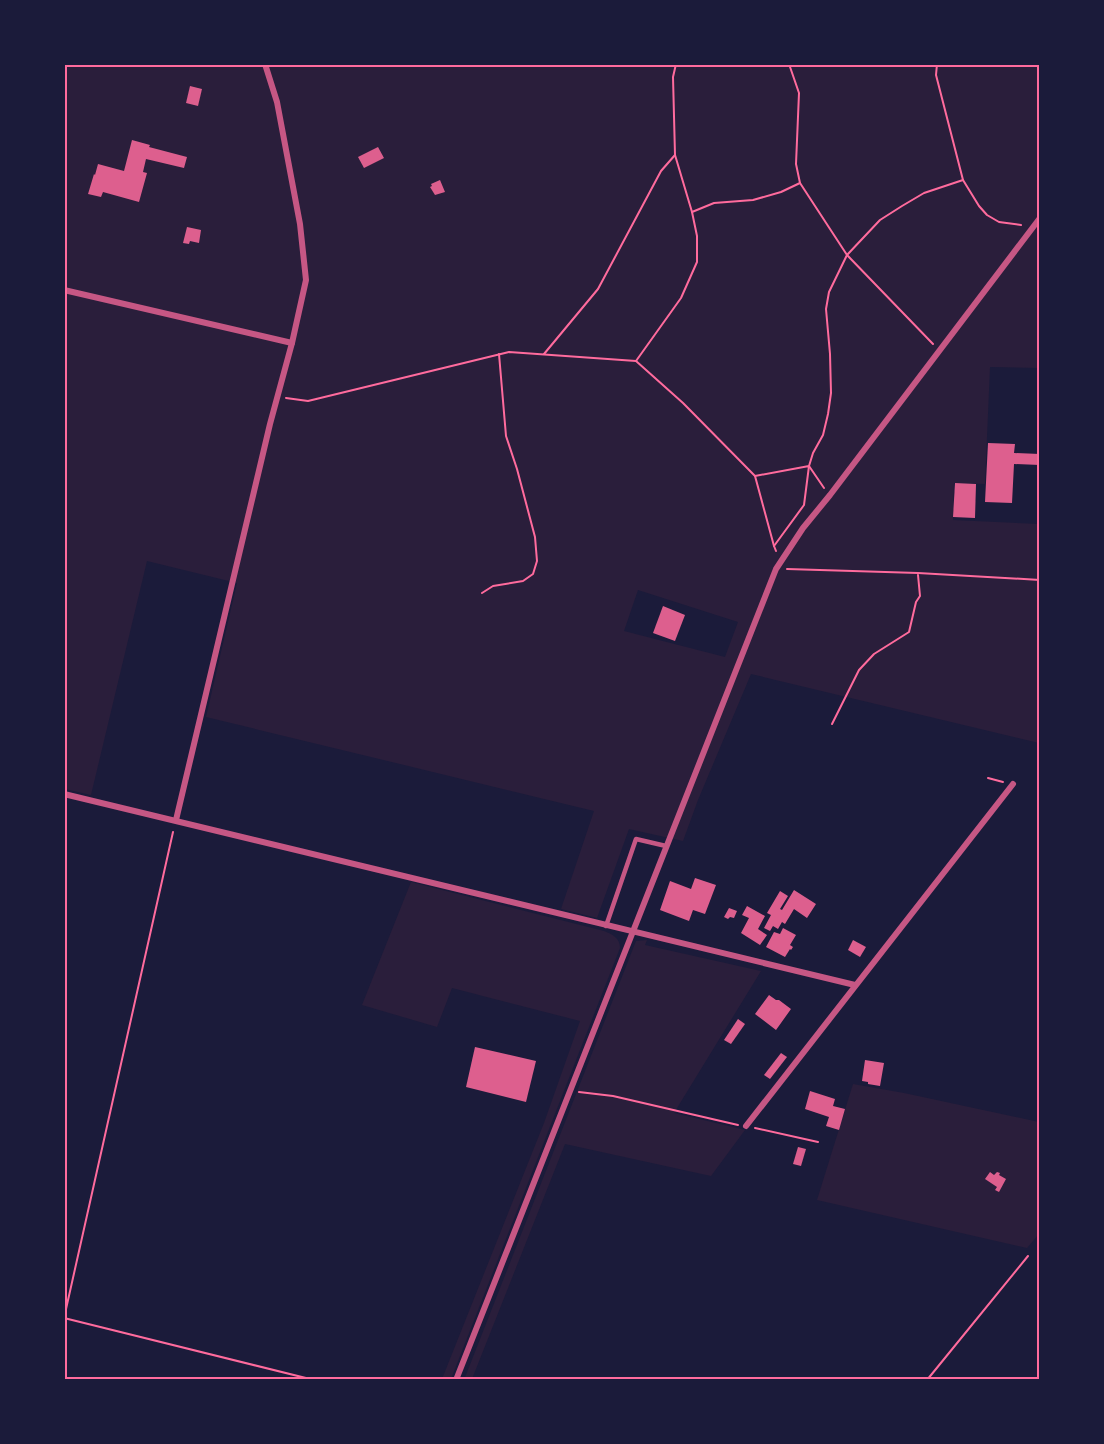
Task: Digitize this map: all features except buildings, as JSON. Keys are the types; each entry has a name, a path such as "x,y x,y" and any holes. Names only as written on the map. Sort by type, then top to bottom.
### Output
{"street":[{"path":"176,820 306,280 298,213 277,102 265,64"},
{"path":"456,1380 780,561 1040,218"},
{"path":"64,290 292,343"},
{"path":"746,1126 1013,784"},
{"path":"64,794 855,985"}],"lane":[{"path":"606,926 636,839 666,846"}],"path":[{"path":"636,361 681,298 697,262 697,236 675,155 673,77 676,64"},
{"path":"789,64 799,93 796,164 800,183 847,255 939,350"},
{"path":"937,64 936,75 963,180 979,206 999,222 1034,226"},
{"path":"544,354 598,289 661,171 675,155"},
{"path":"774,546 804,505 809,466 823,435 831,393 826,309 829,292 847,255 880,220 924,193 963,180"},
{"path":"692,212 714,203 753,200 781,192 800,183"},
{"path":"277,396 308,401 509,352 636,361 691,411 755,476 780,561"},
{"path":"482,593 494,586 523,581 533,574 537,561 535,537 506,436 499,354"},
{"path":"755,476 809,466"},
{"path":"809,466 830,495"},
{"path":"776,569 918,573 1040,580"},
{"path":"832,724 859,670 874,654 909,632 920,596 918,573"},
{"path":"988,778 1013,784"},
{"path":"176,820 64,1318 314,1380"},
{"path":"570,1090 614,1096 818,1142"},
{"path":"927,1380 1028,1256"}],"shaded area":[{"path":"65,65 1039,65 1039,368 990,367 985,484 954,483 953,520 1039,524 1039,743 751,674 683,841 629,829 597,918 561,909 594,811 206,717 237,583 147,561 91,795 65,789","holes":["638,590 738,622 725,657 624,631"]},
{"path":"411,882 604,931 613,935 620,945 451,1379 442,1379 544,1123 580,1021 452,988 437,1027 362,1005"},
{"path":"647,940 645,945 761,971 674,1113 745,1130 711,1176 565,1144 472,1379 464,1380 636,941"},
{"path":"853,1084 1039,1122 1039,1234 1027,1248 817,1200"}]}
